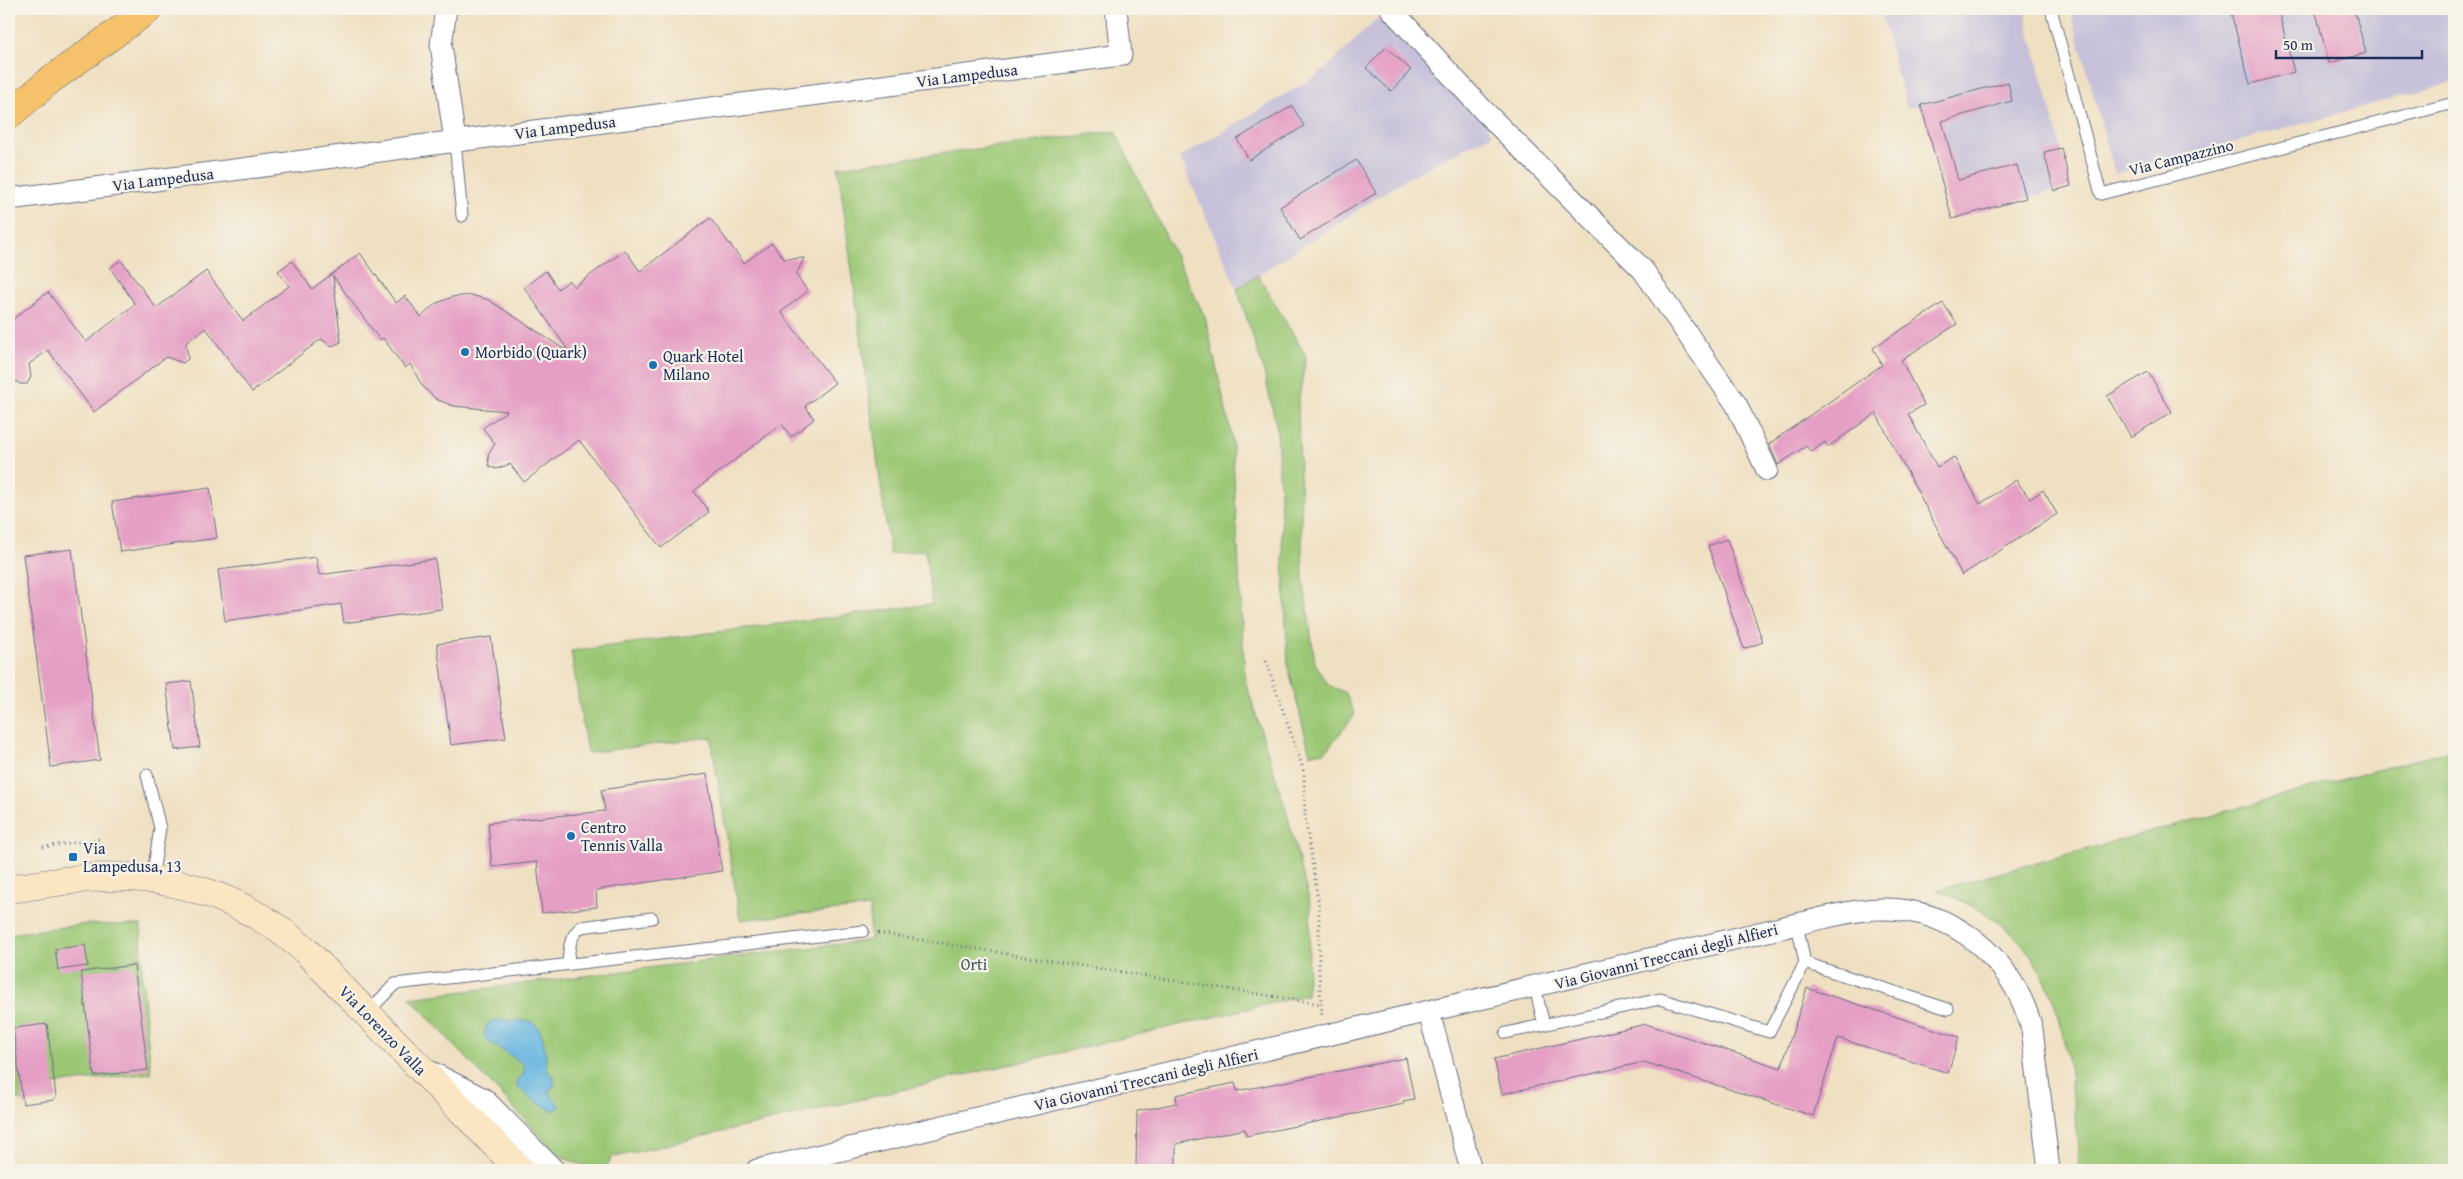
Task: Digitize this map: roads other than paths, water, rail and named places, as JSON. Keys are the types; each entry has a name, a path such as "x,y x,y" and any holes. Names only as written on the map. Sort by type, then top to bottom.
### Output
{"main road":[{"path":"9,115 49,81 149,9"},
{"path":"9,889 109,877 152,880"},
{"name":"Via Lorenzo Valla","path":"152,880 194,889 235,904 266,920 295,941 367,1012 520,1170"}],"street":[{"path":"446,9 441,45 454,141"},
{"name":"Via Lampedusa","path":"9,200 1121,55 1116,9"},
{"path":"1392,9 1483,110 1643,270 1736,404 1766,470"},
{"name":"Via Giovanni Treccani degli Alfieri","path":"757,1170 1796,924 1869,910 1906,911 1945,923 1972,938 1988,950 2014,984 2031,1023 2049,1170"},
{"path":"1429,1012 1471,1170"},
{"path":"417,1065 484,1099 554,1170"}],"lane":[{"name":"Via Campazzino","path":"2051,9 2101,194 2454,103"},
{"path":"454,141 462,216"},
{"path":"147,775 160,828 152,880"},
{"path":"568,964 569,945 573,934 582,928 652,918"},
{"name":"Via Giovanni Treccani degli Alfieri","path":"1796,924 1805,963"},
{"path":"367,1012 395,984 863,931"},
{"path":"1506,1033 1660,999 1769,1032 1805,963 1948,1009"},
{"name":"Via Giovanni Treccani degli Alfieri","path":"1535,987 1544,1025"}],"water":[{"path":"496,1020 528,1021 534,1023 538,1028 544,1042 548,1072 553,1076 555,1085 548,1091 560,1107 553,1111 530,1098 517,1086 517,1080 524,1074 524,1064 486,1040 484,1035 488,1023"}],"place":[{"name":"Morbido (Quark)","path":"465,352"},
{"name":"Quark Hotel Milano","path":"653,365"},
{"name":"Centro Tennis Valla","path":"571,836"},
{"name":"Via Lampedusa, 13","path":"73,857"}],"park label":[{"name":"Orti","path":"974,964"}]}
